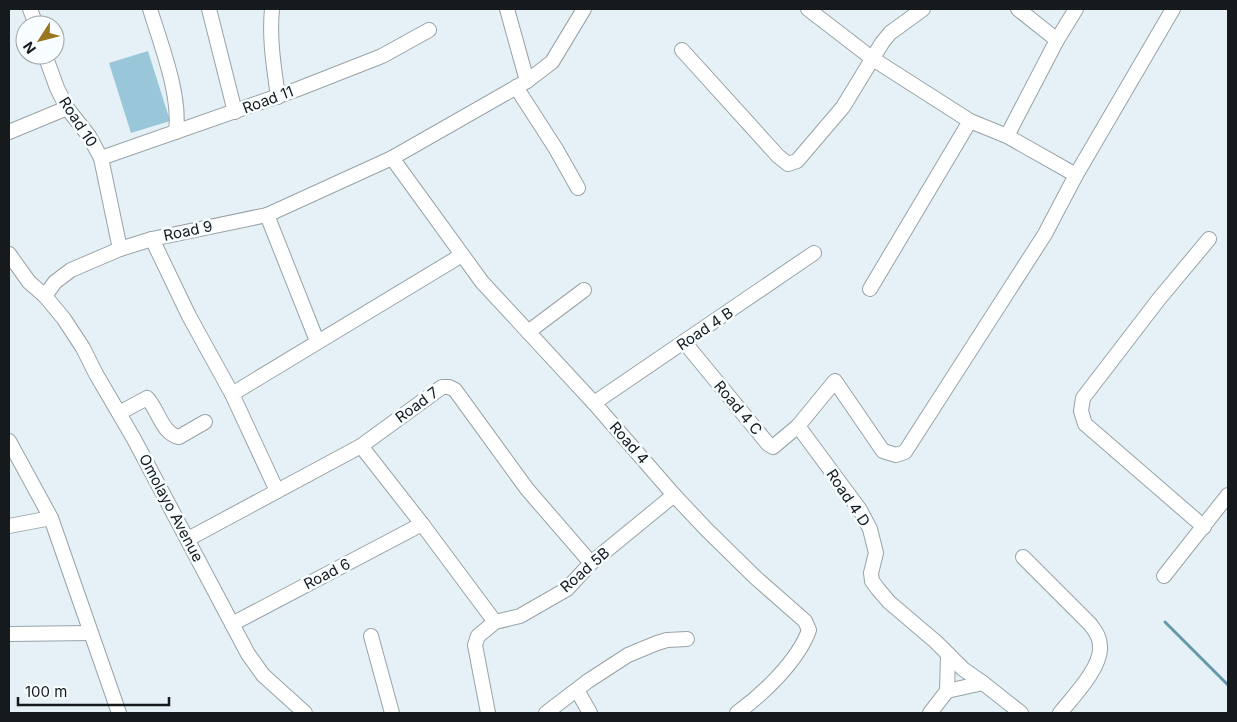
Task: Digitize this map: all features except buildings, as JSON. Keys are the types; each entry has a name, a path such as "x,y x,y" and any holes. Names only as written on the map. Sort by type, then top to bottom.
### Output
{"street":[{"path":"150,9 176,104 176,132"},
{"path":"209,9 235,112"},
{"path":"275,9 272,56 278,97"},
{"path":"508,9 521,84 578,188"},
{"name":"Road 9","path":"45,296 55,282 71,270 120,249 152,239 267,215 392,158 521,84 552,62 584,9"},
{"path":"808,9 873,59 970,121 1007,136 1076,175 1173,9"},
{"path":"682,50 778,156 788,164 797,160 843,108 890,33 923,9"},
{"path":"1018,9 1057,40"},
{"path":"1007,136 1057,40 1076,9"},
{"name":"Road 11","path":"101,158 278,97 382,56 429,30"},
{"name":"Road 10","path":"49,65 67,108 89,136 101,158 120,249"},
{"path":"9,132 67,108"},
{"path":"870,289 970,121"},
{"name":"Road 4","path":"392,158 482,282 594,403 674,495 727,550 805,621 809,630 793,658 776,677 737,713"},
{"name":"Road 4 C","path":"685,343 772,447 798,426 835,381 883,451 896,455 905,452 1045,234 1076,175"},
{"path":"267,215 317,341"},
{"path":"152,239 189,316 232,394 277,491"},
{"path":"1204,527 1085,424 1081,411 1083,398 1159,299 1209,239"},
{"path":"9,254 29,282 45,296"},
{"name":"Road 4 B","path":"594,403 814,254"},
{"path":"232,394 462,255"},
{"path":"528,332 584,290"},
{"name":"Omolayo Avenue","path":"45,296 64,319 83,348 248,654 262,674 305,713"},
{"name":"Road 7","path":"188,540 361,446 442,387 449,387 455,390 527,489 591,563"},
{"path":"119,413 148,398 167,430 173,436 179,437 205,422"},
{"name":"Road 4 D","path":"798,426 860,510 870,529 876,553 871,574 872,581 889,602 910,618 962,670 983,683 1021,713"},
{"path":"9,441 51,518 75,582 119,713"},
{"path":"361,446 495,622"},
{"name":"Road 5B","path":"488,713 475,645 478,636 495,622 520,616 567,589 591,563 674,495"},
{"path":"1164,576 1228,495"},
{"path":"9,526 51,518"},
{"name":"Road 6","path":"232,624 422,524"},
{"path":"1023,557 1090,624 1096,632 1101,647 1092,672 1060,713"},
{"path":"9,634 91,633"},
{"path":"371,636 392,713"},
{"path":"546,713 628,655 657,642 687,639"},
{"path":"930,713 947,691 948,654"},
{"path":"947,691 983,683"},
{"path":"577,690 590,713"}],"shaded area":[{"path":"148,51 170,121 131,133 109,63"}],"waterway":[{"path":"1165,622 1228,685"}]}
